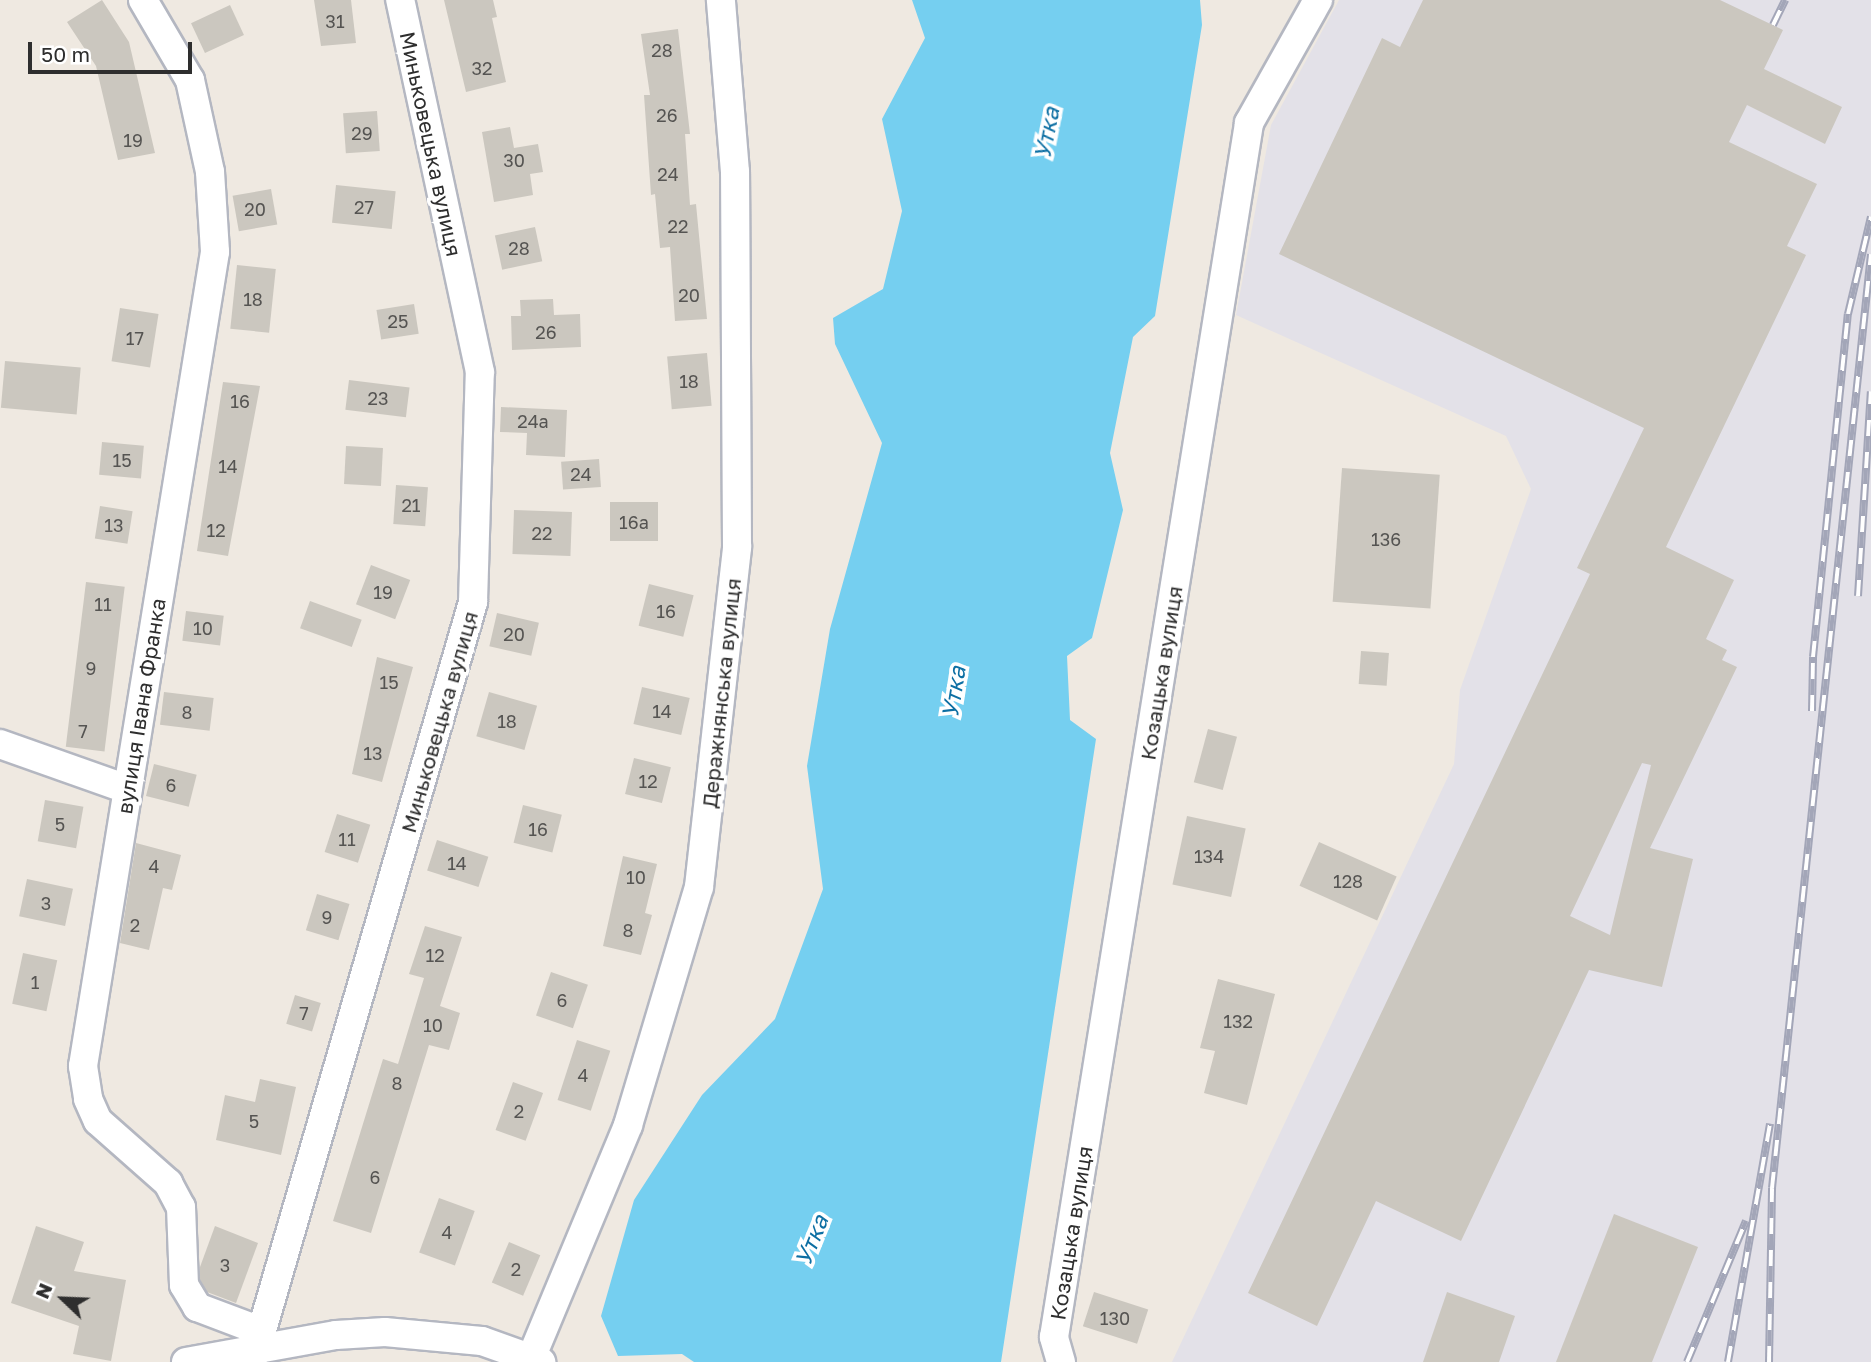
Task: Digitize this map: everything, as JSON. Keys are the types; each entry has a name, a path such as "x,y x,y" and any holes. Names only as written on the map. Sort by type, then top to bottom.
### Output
{"street":[{"name":"вулиця Івана Франка","path":"143,0 190,80 210,172 215,252 83,1066 88,1099 98,1121 168,1183 181,1207 184,1284 197,1307 250,1327 255,1355"},
{"name":"Миньковецька вулиця","path":"255,1355 473,602 480,372 400,0"},
{"name":"Деражнянська вулиця","path":"536,1359 628,1125 699,887 737,547 735,172 721,0"},
{"name":"Козацька вулиця","path":"1061,1362 1054,1337 1249,123 1318,0"},
{"path":"0,744 127,789"},
{"path":"186,1362 255,1355 336,1335 429,1333 536,1359"}],"shaded area":[{"path":"1339,0 1871,0 1871,1362 1172,1362 1454,764 1460,690 1531,489 1506,436 1236,315 1271,125"}],"water":[{"name":"Утка","path":"912,0 1200,0 1202,25 1155,316 1133,337 1110,453 1123,510 1092,638 1067,656 1070,720 1096,739 1001,1362 694,1362 682,1354 618,1356 601,1316 634,1200 702,1095 775,1019 823,889 807,766 830,629 882,443 835,344 833,318 883,289 902,211 882,119 925,38"}],"building":[{"path":"102,0 129,42 155,153 118,160 96,66 67,22"},
{"path":"314,0 351,0 356,43 321,46"},
{"path":"444,0 493,0 497,17 492,18 506,82 466,92"},
{"path":"1423,0 1720,0 1783,30 1764,69 1842,107 1825,144 1747,105 1729,142 1817,184 1787,246 1806,255 1666,547 1734,580 1706,639 1727,650 1722,660 1737,667 1650,848 1693,859 1662,987 1589,970 1461,1241 1376,1201 1317,1326 1248,1293 1590,574 1577,568 1644,428 1279,254 1382,38 1400,47","holes":["1642,763 1651,765 1610,935 1570,916"]},
{"path":"230,5 244,35 205,53 191,23"},
{"path":"678,29 690,134 685,134 690,205 696,204 707,319 675,321 670,247 660,248 655,194 651,195 644,95 650,95 641,34"},
{"path":"377,111 380,151 346,153 343,113"},
{"path":"510,127 514,148 538,144 543,172 530,174 533,195 494,202 482,132"},
{"path":"336,185 396,191 392,229 332,223"},
{"path":"271,189 277,224 239,231 233,196"},
{"path":"535,227 542,261 502,270 495,236"},
{"path":"237,265 276,269 269,333 230,329"},
{"path":"553,299 554,315 580,314 581,347 512,350 511,316 521,316 520,300"},
{"path":"414,304 419,334 381,340 376,310"},
{"path":"120,308 159,314 150,367 112,361"},
{"path":"707,353 712,406 672,409 667,356"},
{"path":"5,361 81,368 77,414 1,408"},
{"path":"349,380 410,387 406,417 345,410"},
{"path":"223,382 260,386 228,556 197,551"},
{"path":"501,407 567,410 565,457 526,455 527,433 500,432"},
{"path":"102,442 144,446 141,479 99,475"},
{"path":"346,446 383,448 381,486 344,484"},
{"path":"599,459 601,487 563,490 561,462"},
{"path":"1342,468 1440,475 1430,609 1333,602"},
{"path":"396,485 428,487 425,526 393,524"},
{"path":"610,502 658,502 658,541 610,541"},
{"path":"100,506 133,511 127,544 95,539"},
{"path":"514,510 572,512 570,556 512,554"},
{"path":"371,565 410,580 395,619 356,604"},
{"path":"86,582 125,587 104,752 66,747"},
{"path":"649,584 694,595 683,637 639,626"},
{"path":"310,601 362,620 352,647 300,628"},
{"path":"186,611 224,616 220,645 182,641"},
{"path":"497,613 539,623 531,656 489,646"},
{"path":"1361,651 1389,653 1387,686 1359,684"},
{"path":"377,657 413,667 382,782 352,774"},
{"path":"642,687 690,698 681,735 633,724"},
{"path":"164,692 214,698 210,731 160,725"},
{"path":"489,692 537,706 524,750 476,736"},
{"path":"1208,729 1237,737 1223,790 1194,782"},
{"path":"634,758 671,767 662,803 625,794"},
{"path":"154,764 197,775 189,807 146,796"},
{"path":"45,800 83,807 76,848 38,841"},
{"path":"523,805 562,815 552,853 514,843"},
{"path":"337,814 370,825 358,863 325,852"},
{"path":"1187,816 1246,828 1231,897 1172,884"},
{"path":"437,840 488,857 478,887 427,870"},
{"path":"1319,842 1397,877 1377,920 1299,886"},
{"path":"136,843 181,855 172,890 163,888 149,950 120,943"},
{"path":"623,856 657,864 645,913 652,915 641,955 603,946"},
{"path":"27,879 73,889 65,926 19,916"},
{"path":"317,894 350,904 338,940 306,930"},
{"path":"425,926 462,937 440,1006 460,1013 449,1050 429,1045 371,1233 333,1221 383,1059 398,1064 424,978 409,974"},
{"path":"23,953 57,960 46,1011 12,1004"},
{"path":"551,972 588,985 573,1028 536,1015"},
{"path":"1218,979 1275,994 1247,1105 1204,1093 1215,1051 1200,1048"},
{"path":"295,995 321,1003 312,1032 286,1024"},
{"path":"577,1040 610,1051 591,1111 558,1100"},
{"path":"260,1079 296,1087 281,1155 216,1140 225,1095 255,1102"},
{"path":"513,1082 543,1093 526,1141 496,1130"},
{"path":"439,1198 475,1211 455,1265 419,1253"},
{"path":"1614,1214 1698,1247 1652,1362 1556,1362"},
{"path":"36,1226 84,1242 74,1271 126,1280 111,1361 73,1354 79,1326 11,1303"},
{"path":"215,1226 258,1243 236,1303 207,1292 200,1280 200,1267"},
{"path":"509,1242 540,1255 523,1296 492,1283"},
{"path":"1094,1292 1148,1310 1137,1344 1083,1326"},
{"path":"1447,1292 1515,1316 1499,1362 1423,1362"}],"railway":[{"path":"1773,25 1785,0"},
{"path":"1812,711 1813,657 1848,314 1871,217"},
{"path":"1769,1362 1772,1188 1871,254"},
{"path":"1858,596 1871,391"},
{"path":"1728,1362 1770,1124"},
{"path":"1687,1362 1746,1221"}]}
